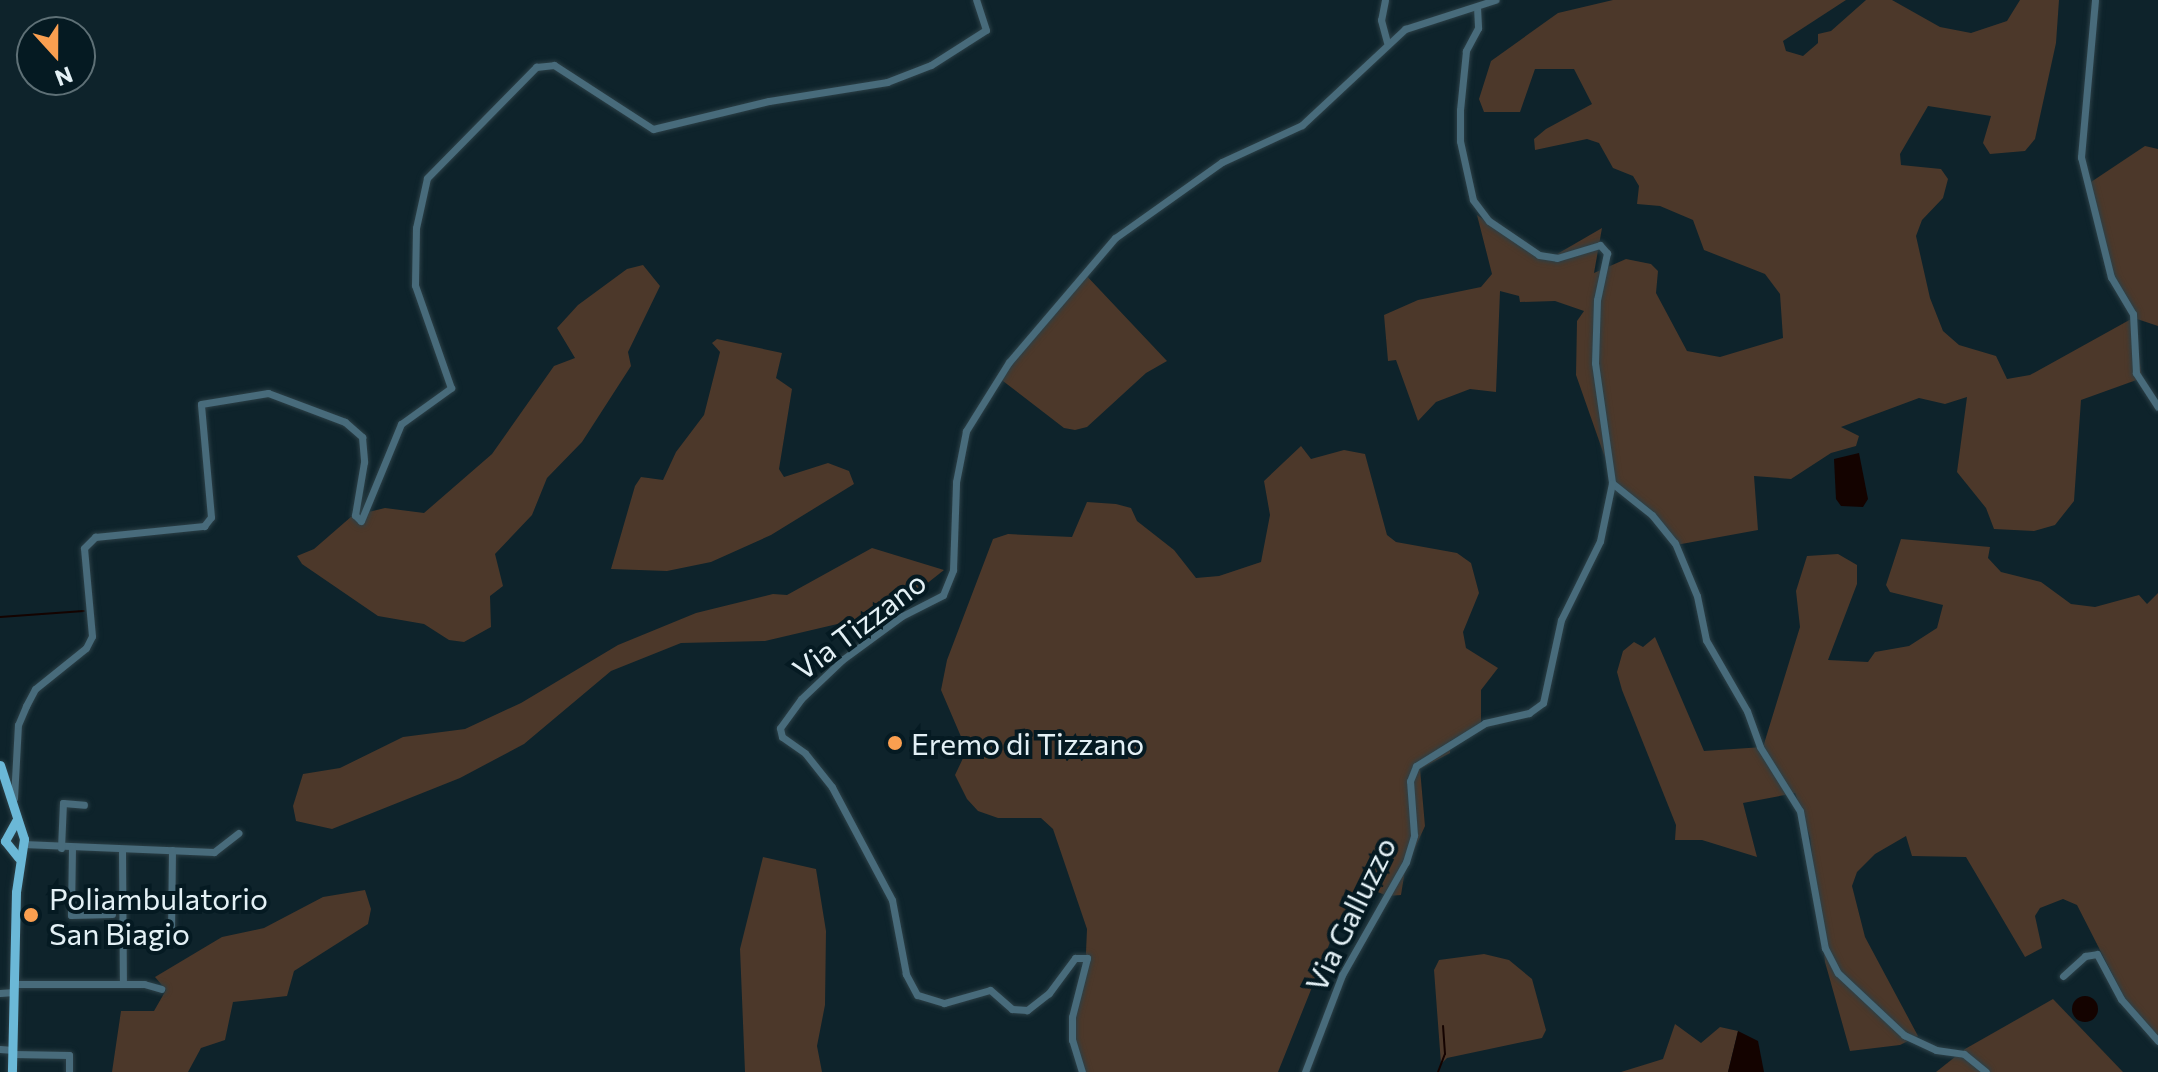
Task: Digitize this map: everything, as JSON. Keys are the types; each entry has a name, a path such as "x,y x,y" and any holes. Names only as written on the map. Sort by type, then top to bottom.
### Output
{"main road":[{"path":"0,765 14,798 16,828 13,849 15,988 12,1072"},
{"path":"13,849 5,838 16,828"}],"street":[{"path":"14,798 18,725 25,708 35,689 92,636 84,548 95,537 204,526 211,517 201,404 268,393 345,422 362,437 364,462 355,515 361,521 401,424 451,388 415,285 416,228 427,178 536,67 554,65 653,129 769,101 887,82 920,70 986,30 976,0"},
{"path":"1385,0 1381,20 1387,42"},
{"name":"Via Tizzano","path":"1082,1072 1072,1040 1072,1017 1087,958 1075,958 1049,993 1027,1010 1012,1009 990,990 944,1003 917,995 906,974 892,900 839,798 814,763 782,737 780,728 801,699 842,660 902,616 943,595 953,570 956,482 966,431 1009,362 1061,297 1129,223 1222,162 1302,125 1387,42 1426,21 1495,0"},
{"path":"2095,0 2081,157 2111,277 2133,314 2136,373 2158,407"},
{"path":"1477,7 1478,28 1466,51 1460,141 1478,210 1539,255 1557,258 1600,245 1607,253 1597,300 1595,363 1612,483 1652,515 1675,543 1697,596 1706,640 1747,711 1760,747 1800,811 1819,932 1838,973 1904,1035 1936,1050 1964,1054 1986,1072"},
{"name":"Via Galluzzo","path":"1305,1072 1342,975 1406,862 1414,835 1410,781 1416,766 1485,723 1529,713 1543,703 1561,620 1600,541 1612,483"},
{"path":"61,848 63,803 84,805"},
{"path":"13,849 214,852 238,833"},
{"path":"72,848 71,915 112,914"},
{"path":"122,850 123,984"},
{"path":"171,932 172,850"},
{"path":"2063,976 2085,956 2097,954 2121,999 2158,1041"},
{"path":"0,993 43,985 144,984 161,989"},
{"path":"0,1049 69,1055 69,1072"}],"shaded area":[{"path":"1613,0 1846,0 1783,41 1786,51 1803,56 1818,43 1818,34 1831,31 1866,0 1892,0 1940,27 1971,33 2007,21 2020,0 2059,0 2056,43 2035,139 2025,151 1990,154 1983,143 1991,116 1928,106 1900,154 1901,165 1941,169 1948,179 1943,198 1922,220 1916,236 1930,298 1943,331 1959,345 1996,356 2007,379 2030,375 2133,318 2111,276 2088,184 2145,146 2158,149 2158,326 2134,318 2142,378 2081,400 2074,501 2055,525 2034,531 1994,529 1986,508 1957,472 1967,397 1945,404 1919,398 1841,427 1859,436 1856,446 1831,453 1791,479 1754,476 1758,530 1676,545 1666,527 1616,489 1576,375 1577,321 1584,311 1555,301 1520,302 1519,296 1500,291 1496,392 1470,389 1436,402 1418,421 1396,360 1388,361 1384,315 1418,300 1481,287 1492,274 1477,215 1519,245 1552,257 1602,228 1594,273 1626,259 1651,264 1658,271 1656,293 1687,351 1720,357 1783,338 1780,294 1765,274 1704,250 1693,220 1660,206 1637,204 1639,186 1633,176 1613,168 1599,143 1587,139 1535,150 1534,139 1546,129 1592,104 1574,69 1535,69 1520,112 1484,112 1479,99 1491,61 1558,13"},
{"path":"643,265 660,286 628,352 631,366 582,442 547,478 532,515 495,554 503,586 490,596 491,627 464,642 449,640 424,624 378,616 302,564 297,556 314,549 352,516 385,508 424,513 492,454 554,366 575,358 557,328 578,305 627,269"},
{"path":"1083,272 1167,361 1146,373 1087,427 1075,430 1064,428 999,378"},
{"path":"717,339 782,353 776,378 792,389 779,469 784,477 828,463 849,471 854,484 771,535 711,562 667,571 611,569 635,486 641,477 663,480 676,452 704,415 720,352 712,343"},
{"path":"1301,446 1311,459 1344,450 1365,454 1387,535 1396,542 1457,553 1471,563 1479,593 1463,632 1466,648 1498,668 1481,690 1481,725 1450,741 1450,753 1420,769 1425,826 1405,870 1401,895 1387,896 1364,886 1339,920 1278,1072 1083,1072 1070,1020 1085,975 1087,929 1053,829 1041,818 998,818 978,811 967,799 955,775 965,754 962,739 941,690 947,660 993,539 1008,534 1072,537 1087,502 1116,504 1131,508 1137,521 1174,550 1196,578 1219,576 1261,562 1270,515 1264,481"},
{"path":"1859,453 1868,499 1863,507 1841,506 1836,499 1834,459"},
{"path":"1901,539 1990,547 1988,558 2001,572 2041,582 2071,604 2095,607 2139,595 2147,604 2158,593 2158,1039 2124,997 2077,905 2063,899 2040,908 2035,916 2042,948 2025,957 1966,857 1912,856 1906,836 1875,854 1857,872 1852,886 1865,937 1918,1036 1900,1045 1850,1051 1825,962 1810,837 1795,793 1743,803 1757,857 1702,840 1675,840 1676,825 1617,672 1623,651 1634,642 1643,647 1655,637 1704,751 1763,747 1800,627 1796,591 1807,556 1838,554 1857,565 1857,584 1828,660 1868,662 1875,652 1909,646 1937,628 1943,605 1890,592 1886,585"},
{"path":"872,548 944,570 920,589 863,618 765,641 681,643 611,671 524,744 460,778 332,829 296,821 293,806 303,774 340,768 403,737 465,729 521,703 618,645 696,613 773,594 787,595"},
{"path":"763,857 816,869 826,931 825,1005 817,1046 822,1072 745,1072 740,949"},
{"path":"365,890 371,909 368,924 294,971 287,996 233,1002 225,1040 201,1048 188,1072 112,1072 121,1011 154,1011 166,990 155,977 222,937 264,928 323,897"},
{"path":"1484,954 1509,960 1532,979 1546,1030 1542,1038 1447,1058 1441,1064 1434,970 1439,960"},
{"path":"2085,996 2094,1000 2098,1009 2094,1018 2085,1022 2076,1018 2072,1009 2076,1000"},
{"path":"2053,999 2123,1072 1936,1072 1965,1049"},
{"path":"1675,1024 1701,1043 1720,1027 1738,1031 1728,1072 1621,1072 1663,1059"},
{"path":"1738,1031 1758,1041 1764,1072 1728,1072"}],"waterway":[{"path":"0,617 84,611"},
{"path":"1438,1072 1445,1054 1443,1026"}],"place":[{"name":"Eremo di Tizzano","path":"895,743"},
{"name":"Poliambulatorio San Biagio","path":"31,915"}]}
